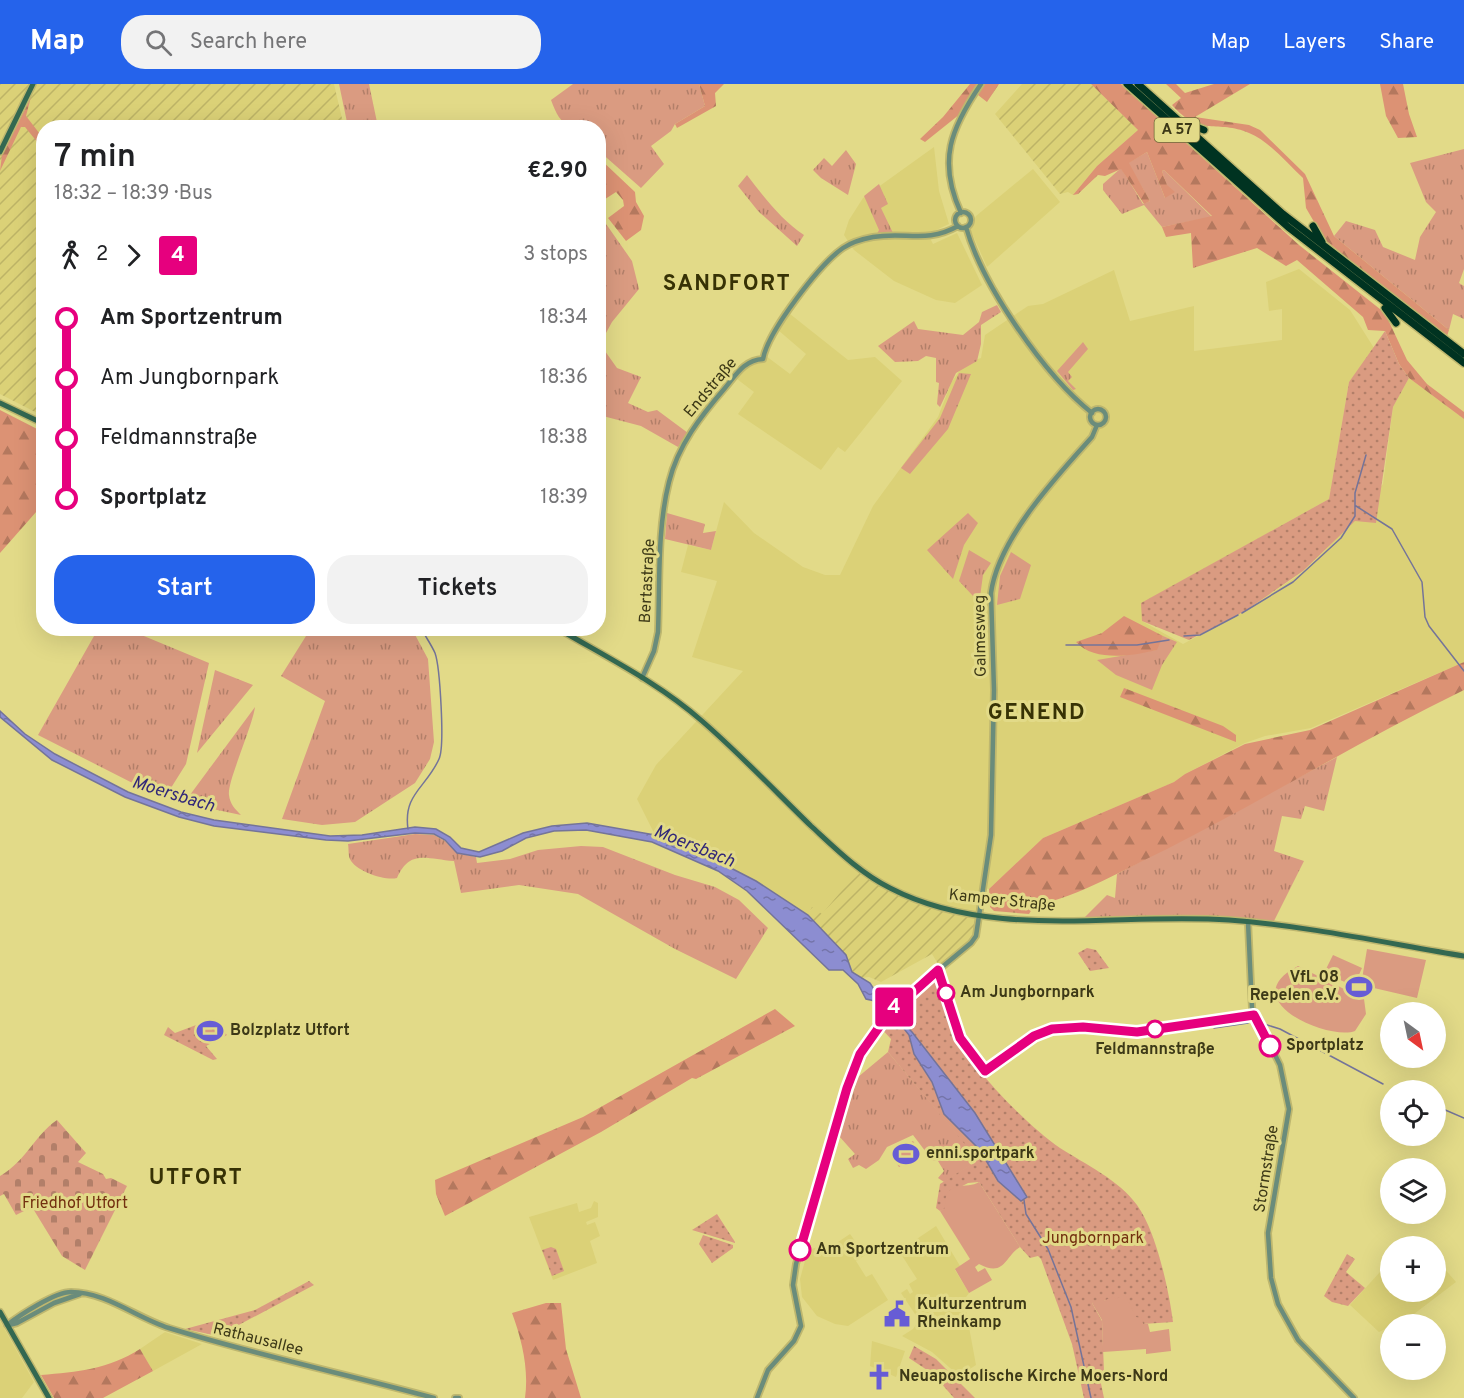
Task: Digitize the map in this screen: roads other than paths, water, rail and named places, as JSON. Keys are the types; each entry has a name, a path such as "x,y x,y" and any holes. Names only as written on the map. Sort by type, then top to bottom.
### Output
{"highway":[{"name":"A 57","path":"1127,84 1260,203 1376,297 1464,363"},
{"name":"A 57","path":"1138,84 1237,174 1334,255 1464,354"},
{"path":"1157,102 1186,125 1204,130"},
{"path":"1313,226 1317,235 1334,255"},
{"path":"1376,297 1396,323"}],"main road":[{"path":"0,152 33,84"},
{"path":"0,403 36,420"},
{"name":"Kamper Straße","path":"571,636 642,678 699,718 860,869 891,889 928,904 980,915 1081,922 1172,919 1248,922 1464,956"},
{"path":"0,1312 49,1398"}],"street":[{"path":"961,213 950,179 950,148 958,119 981,85"},
{"path":"961,213 956,220 958,226 966,227"},
{"path":"961,213 966,213 971,218 966,227"},
{"name":"Endstraße","path":"669,482 686,441 708,407 747,363 763,359 774,329 824,266 841,249 875,236 927,237 941,234 958,226"},
{"path":"966,227 988,276 1020,330 1055,378 1092,412"},
{"path":"1100,410 1106,415 1104,423 1097,425 1091,420 1092,412 1100,410"},
{"name":"Galmesweg","path":"757,1398 769,1367 799,1333 801,1317 793,1281 800,1250 852,1072 868,1038 894,1007 974,941 980,915 991,835 994,677 991,593 993,578 1008,544 1040,500 1092,437 1097,425"},
{"name":"Bertastraße","path":"642,678 654,651 658,632 663,526 669,482"},
{"name":"Stormstraße","path":"1248,922 1254,1015 1280,1065 1289,1108 1268,1233 1271,1278 1287,1324 1307,1351 1354,1398"},
{"name":"Rathausallee","path":"7,1325 17,1323 63,1299 80,1294 100,1298 165,1327 211,1341 434,1398"}],"water":[{"name":"Moersbach","path":"0,711 25,734 55,754 128,792 181,812 214,820 330,836 362,835 415,827 436,829 450,837 461,848 479,852 523,833 552,826 587,823 655,835 694,849 756,881 808,915 846,955 852,972 870,983 881,1000 912,1032 975,1113 1027,1197 1021,1201 998,1181 980,1150 944,1114 932,1082 914,1054 909,1035 893,1015 875,1001 866,999 858,984 843,970 829,970 747,891 718,871 652,842 586,830 554,831 526,838 502,851 480,857 457,853 445,840 434,834 415,833 348,841 214,826 179,817 125,797 52,760 0,717"}],"waterway":[{"path":"1242,613 1293,582 1341,538 1355,516 1355,493 1366,455"},
{"path":"1356,506 1392,529 1422,582 1425,617 1429,626 1464,671"},
{"path":"1184,636 1200,635 1238,615"},
{"path":"408,829 407,817 412,799 434,769 441,752 439,674 435,653 425,636"},
{"path":"1066,645 1137,645 1169,640"},
{"path":"1214,1028 1248,1023"},
{"path":"1264,1024 1280,1029 1380,1082"},
{"path":"1446,1110 1464,1118"},
{"name":"Moersbach","path":"1024,1200 1026,1214 1048,1249 1071,1307 1091,1398"}],"place":[{"name":"VfL 08 Repelen e.V.","path":"1359,987"},
{"name":"Am Jungbornpark","path":"946,993"},
{"name":"Feldmannstraße","path":"1155,1029"},
{"name":"Bolzplatz Utfort","path":"210,1031"},
{"name":"Sportplatz","path":"1270,1046"},
{"name":"enni.sportpark","path":"906,1154"},
{"name":"Am Sportzentrum","path":"800,1250"},
{"name":"Kulturzentrum Rheinkamp","path":"897,1314"},
{"name":"Neuapostolische Kirche Moers-Nord","path":"879,1377"}],"district":[{"name":"SANDFORT","path":"727,284"},
{"name":"GENEND","path":"1037,713"},
{"name":"UTFORT","path":"196,1178"}],"park label":[{"name":"Friedhof Utfort","path":"75,1204"},
{"name":"Jungbornpark","path":"1093,1239"}]}
